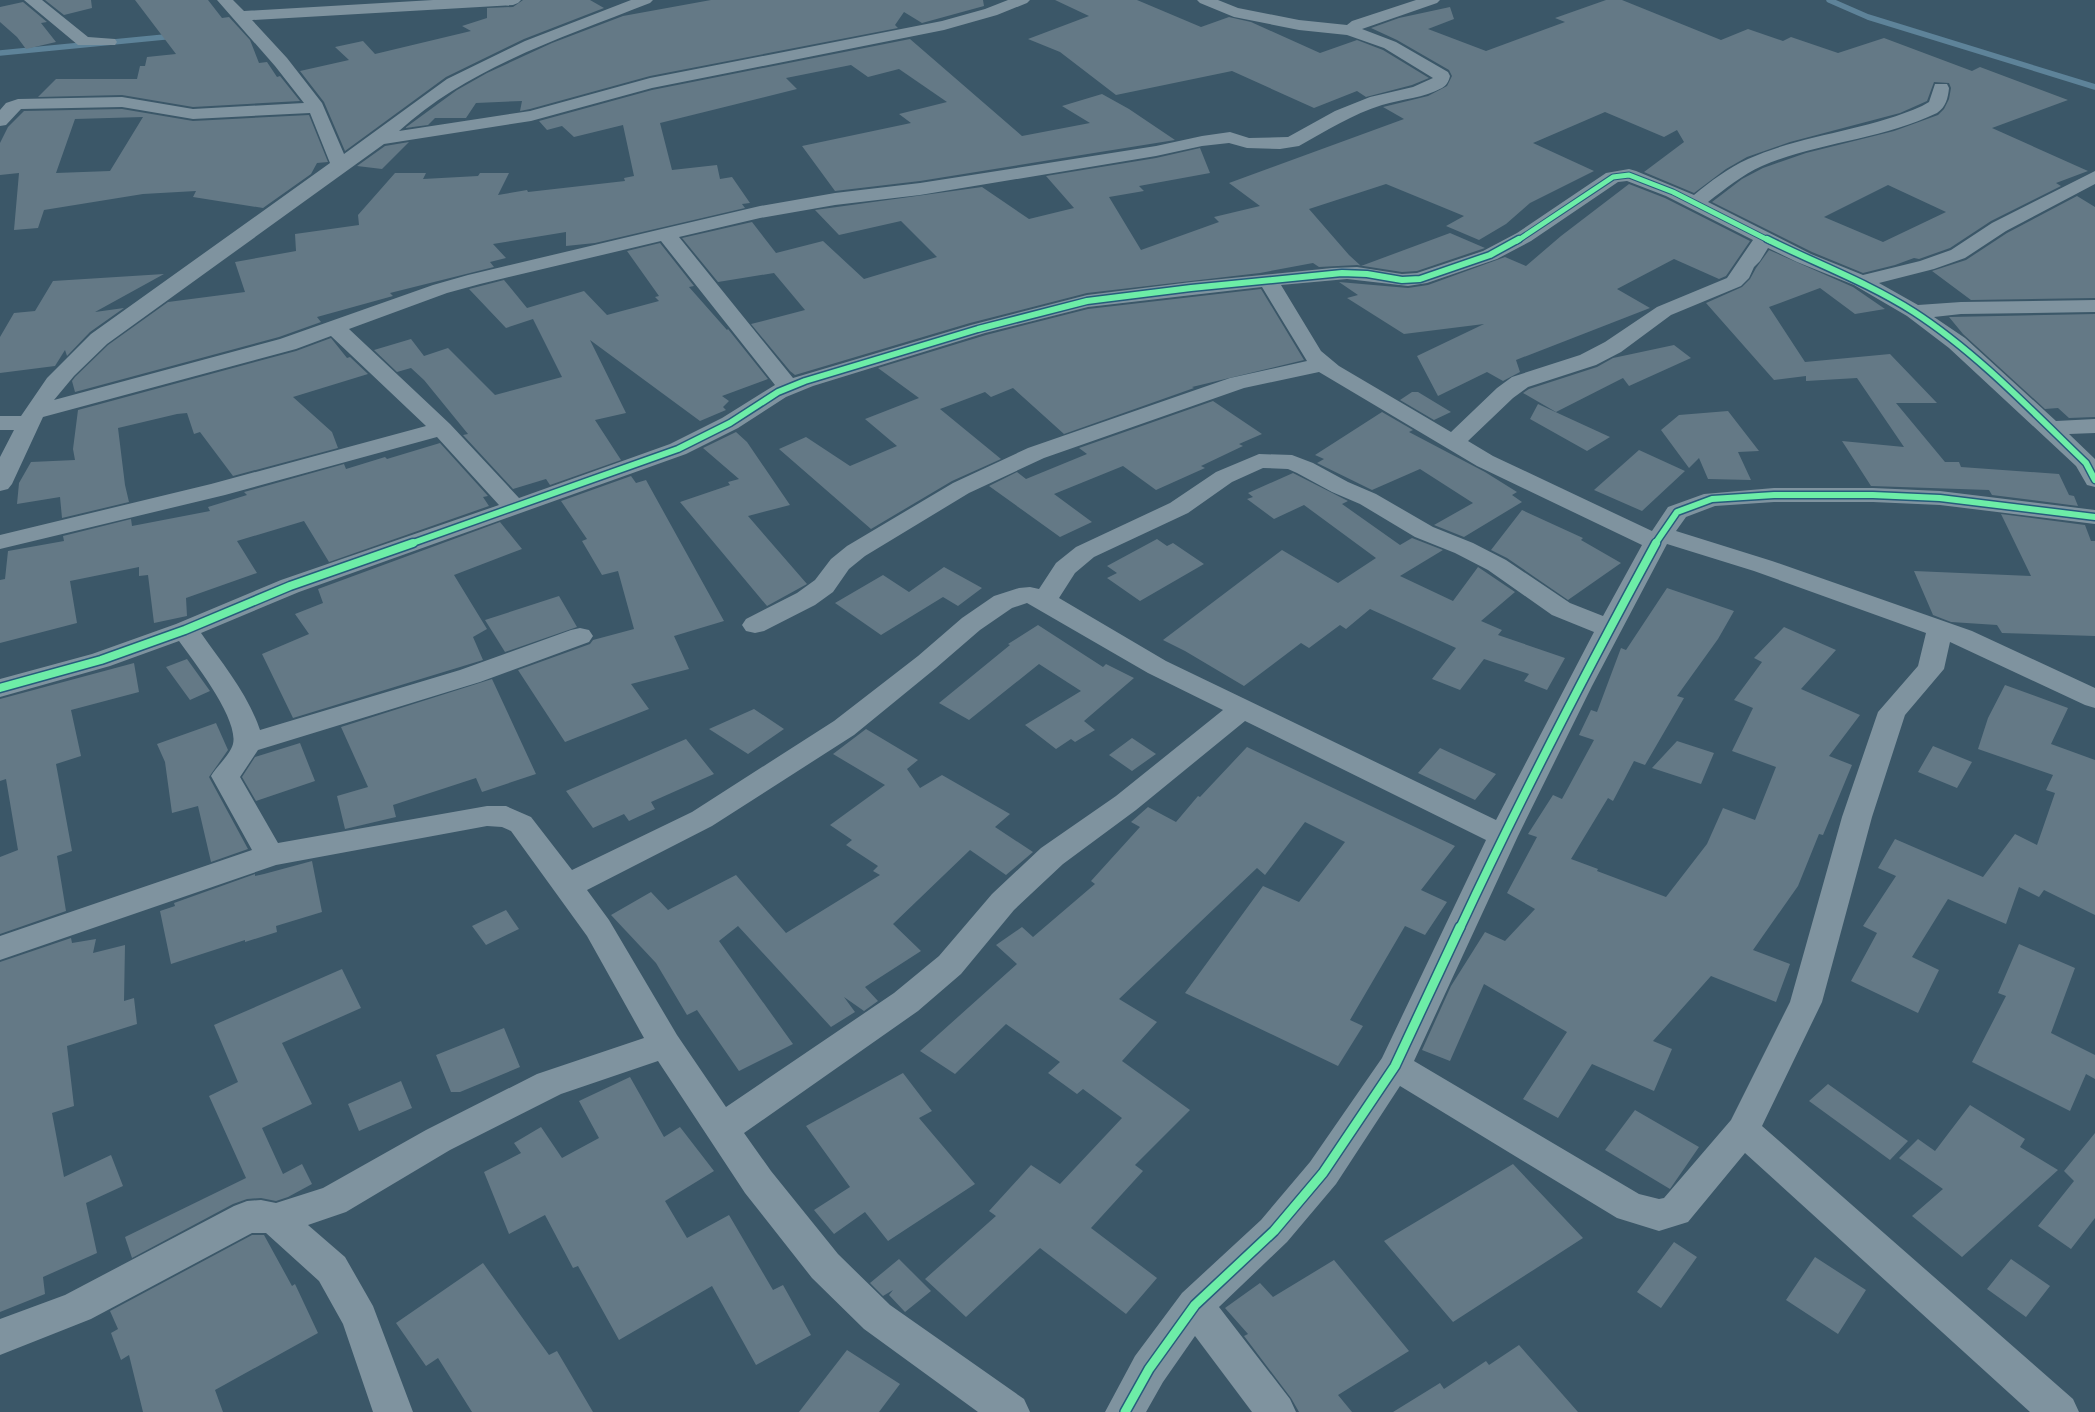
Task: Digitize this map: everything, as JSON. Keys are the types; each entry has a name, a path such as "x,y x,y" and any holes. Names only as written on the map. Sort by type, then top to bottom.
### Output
{"street":[{"path":"32,0 84,42 109,42"},
{"path":"225,0 281,62 316,107 340,165"},
{"path":"239,16 513,0"},
{"path":"0,484 32,418 65,372 100,339 340,165 380,140 399,121 453,83 530,44 645,0"},
{"path":"380,140 531,116 650,83 944,25 992,12 1022,0"},
{"path":"0,423 32,418 288,344 449,286 666,234 760,212 816,202 920,189 1156,151 1202,140 1230,137 1247,143 1280,144 1293,142 1341,115 1376,101 1437,84 1443,78 1390,45 1350,30 1299,25 1234,12 1205,0"},
{"path":"1350,30 1358,24 1432,0"},
{"path":"1696,203 1728,176 1756,163 1790,150 1861,135 1934,107 1939,100 1941,88"},
{"path":"0,121 12,107 18,104 122,102 193,114 316,107"},
{"path":"0,688 101,660 185,630 290,586 678,449 730,423 778,392 789,388 978,329 1087,301 1191,288 1354,273 1405,281 1420,279 1490,255 1524,237 1612,177 1621,174 1642,179 1696,203 1804,258 1861,281 1914,312 1957,343 2050,428 2086,463 2095,480"},
{"path":"1861,281 1927,265 1958,254 1999,227 2095,177"},
{"path":"666,234 789,388"},
{"path":"1454,442 1505,392 1520,382 1588,360 1613,347 1664,311 1734,282 1742,274 1744,265 1753,257 1764,238"},
{"path":"1268,282 1313,354 1332,371 1486,461 1659,538 1763,566 1963,637 2095,699"},
{"path":"1914,312 1961,308 2095,306"},
{"path":"335,328 442,429 514,508"},
{"path":"755,625 806,599 824,586 840,564 856,551 961,488 1036,454 1238,383 1324,364"},
{"path":"2050,428 2095,426"},
{"path":"0,542 207,492 442,429"},
{"path":"1044,601 1065,568 1085,552 1179,508 1224,477 1260,461 1292,462 1368,499 1424,532 1464,548 1497,565 1561,609 1609,628"},
{"path":"1125,1412 1150,1369 1195,1305 1274,1231 1323,1173 1395,1066 1503,836 1578,686 1659,538 1677,512 1712,499 1774,495 1873,494 1940,498 2095,517"},
{"path":"567,886 702,819 844,728 927,662 971,624 1002,602 1030,595 1044,601 1157,667 1503,836"},
{"path":"1395,1066 1630,1207 1659,1215 1675,1211 1743,1130 1806,1002 1857,817 1892,712 1932,669 1940,629"},
{"path":"185,630 240,711 247,728 248,743 225,776 270,855"},
{"path":"248,743 410,696 580,636"},
{"path":"722,1129 906,1002 950,965 1003,902 1052,856 1126,803 1242,708"},
{"path":"0,948 270,855 488,816 506,817 521,824 598,928 664,1045 758,1182 825,1266 877,1317 1010,1412"},
{"path":"0,1338 78,1307 247,1217 261,1216 276,1219 333,1201 438,1140 550,1084 664,1045"},
{"path":"1743,1130 2059,1412"},
{"path":"276,1219 332,1269 360,1318 393,1412"},
{"path":"1195,1305 1276,1412"}],"building":[{"path":"45,0 91,0 92,8 64,15"},
{"path":"135,0 208,0 222,18 229,17 250,40 259,63 267,62 277,77 280,76 300,101 193,107 122,95 38,97 56,79 137,79 140,66 145,66 147,57 176,54"},
{"path":"523,0 590,0 604,8 524,39 446,77 345,151 324,102 300,71 349,60 335,47 363,41 375,54 471,31 462,26 487,18 487,8 513,7"},
{"path":"711,0 983,0 984,6 922,23 904,12 895,25 898,28 650,76 520,111 522,101 476,103 466,118 435,118 428,125 405,128 457,90 487,73 552,43 623,16"},
{"path":"1055,0 1137,0 1201,27 1229,17 1251,22 1320,53 1357,40 1383,50 1429,78 1412,85 1366,97 1357,91 1314,108 1232,71 1116,95 1060,52 1028,39 1089,16"},
{"path":"1606,0 1622,0 1721,40 1748,29 1783,41 1791,37 1838,53 1884,38 1972,71 1980,67 2068,100 1992,128 2088,171 2056,183 2061,186 1991,221 1950,248 1919,259 1914,258 1863,273 1812,252 1712,202 1742,179 1763,168 1806,153 1894,131 1938,115 1944,109 1949,99 1951,88 1949,83 1934,82 1927,101 1900,113 1790,142 1747,157 1726,169 1694,193 1644,172 1684,142 1677,130 1664,137 1605,112 1533,143 1594,171 1530,203 1506,224 1479,240 1446,226 1464,216 1386,184 1309,209 1361,266 1319,267 1313,263 1260,273 1087,293 970,323 795,375 751,324 805,310 774,273 718,282 682,238 752,222 776,253 823,241 864,279 937,257 901,221 839,235 815,210 982,187 1029,219 1074,208 1046,176 1156,158 1200,148 1210,173 1139,186 1144,191 1109,197 1141,250 1219,222 1214,217 1260,206 1229,183 1404,119 1383,107 1428,96 1447,86 1452,76 1449,70 1397,40 1371,28 1399,18 1450,7 1454,19 1428,29 1486,51 1565,22 1555,18","holes":["1888,185 1946,212 1883,242 1824,217"]},
{"path":"23,2 47,22 41,23 56,42 26,49 17,37 0,22 0,7"},
{"path":"910,39 1022,136 1090,123 1062,106 1102,94 1129,109 1175,140 920,181 835,191 802,146 911,123 899,114 947,102 899,69 868,77 851,65 786,78 797,89 660,123 672,170 717,165 720,179 732,177 750,203 742,204 745,208 595,243 566,246 566,232 493,244 506,258 490,262 494,267 390,293 393,296 317,317 321,322 279,337 75,392 72,381 108,345 168,302 245,292 235,262 296,251 295,234 359,225 358,215 395,173 426,173 423,179 478,176 480,173 509,173 498,195 527,190 528,192 625,181 624,178 634,176 623,125 574,137 562,126 547,130 539,121 652,90"},
{"path":"122,109 193,121 309,115 328,162 317,163 311,174 263,208 193,197 196,191 143,194 44,210 38,228 14,230 19,173 0,175 0,143 8,127 24,111","holes":["143,117 110,171 56,173 75,119"]},
{"path":"409,142 382,169 357,166 385,146"},
{"path":"1629,184 1665,198 1750,241 1726,276 1719,279 1674,259 1617,289 1650,308 1516,360 1520,372 1503,381 1487,372 1438,396 1417,356 1484,324 1404,334 1347,298 1358,295 1339,282 1408,288 1428,285 1505,257 1526,266 1561,236"},
{"path":"2077,196 2095,207 2095,298 1971,300 1932,271 1966,260 2007,233"},
{"path":"1450,233 1485,248 1417,271 1402,272 1362,266"},
{"path":"660,243 694,286 689,287 728,329 768,379 722,396 729,401 723,407 726,410 700,421 590,340 626,413 595,420 621,460 550,485 546,479 513,489 463,435 468,434 424,380 411,368 397,372 374,350 411,339 424,356 448,348 495,395 562,377 533,319 506,328 469,289 504,280 527,308 584,291 607,315 659,301 655,297 659,296 627,251"},
{"path":"1769,250 1853,287 1885,309 1855,314 1820,288 1769,307 1805,362 1890,354 1937,403 1896,403 1945,462 1959,462 1961,467 2059,474 2069,495 2074,496 2078,506 1992,495 1989,490 1871,486 1842,441 1904,447 1857,378 1806,381 1806,376 1774,380 1706,303 1742,287 1750,279"},
{"path":"164,274 95,312 124,308 90,332 67,356 65,350 55,366 0,373 0,337 14,313 35,311 53,281"},
{"path":"1261,289 1304,360 1192,387 1194,388 1064,434 1013,388 991,397 985,392 940,409 1001,459 952,481 871,529 779,449 806,437 850,466 897,446 865,419 919,398 878,368 986,335 1088,309"},
{"path":"2095,314 2095,417 2069,418 2058,408 2045,409 1963,334 1949,317"},
{"path":"331,338 347,358 350,357 368,374 293,397 332,432 338,448 233,476 200,432 194,434 187,413 177,414 118,428 129,502 62,518 60,497 17,504 19,483 31,462 75,460 73,449 78,410 296,351"},
{"path":"1674,345 1691,358 1629,386 1623,378 1556,412 1523,393 1529,389 1597,367 1613,358"},
{"path":"1412,392 1418,392 1451,412 1434,420 1400,400"},
{"path":"1213,401 1262,434 1239,444 1243,446 1201,466 1205,468 1156,490 1123,466 1054,494 1092,522 1060,537 989,486 1017,472 1026,479 1087,454 1079,448"},
{"path":"1538,404 1610,437 1587,451 1530,419"},
{"path":"1728,411 1759,451 1738,452 1751,480 1708,479 1699,458 1689,468 1661,430 1679,415"},
{"path":"1382,412 1413,430 1409,432 1485,472 1517,492 1512,495 1522,502 1464,537 1434,525 1473,503 1420,469 1372,490 1317,463 1324,459 1315,455"},
{"path":"736,432 747,442 790,505 748,516 807,584 767,606 680,502 730,485 728,482 739,479 703,448"},
{"path":"440,443 488,496 483,497 489,506 329,562 304,521 237,541 257,573 186,598 187,616 154,623 148,575 139,576 139,567 70,581 77,623 0,643 0,580 5,579 8,551 64,541 63,536 131,519 132,526 210,511 208,507 247,495 244,492 344,464 346,469"},
{"path":"1639,450 1685,471 1642,511 1594,490"},
{"path":"1293,473 1348,501 1342,504 1400,545 1412,538 1443,550 1400,576 1453,601 1478,567 1515,592 1481,621 1502,630 1498,635 1565,658 1547,690 1524,681 1529,674 1484,659 1460,690 1432,679 1456,648 1370,609 1346,629 1340,625 1309,648 1301,643 1244,686 1163,640 1282,550 1338,583 1376,558 1304,505 1274,519 1247,499 1253,497 1248,493"},
{"path":"631,476 636,483 646,480 724,621 674,636 689,669 631,684 649,709 565,742 518,670 590,644 593,640 634,629 618,571 602,575 582,541 587,539 561,501"},
{"path":"1522,510 1583,538 1581,540 1621,563 1568,600 1507,558 1491,550"},
{"path":"2001,514 2085,525 2091,541 2095,541 2095,636 2002,633 1997,625 1951,622 1933,615 1914,571 2031,576"},
{"path":"500,522 522,549 454,575 487,629 473,637 483,660 293,718 262,654 309,634 295,614 323,603 318,589"},
{"path":"1157,539 1167,546 1173,543 1204,564 1140,601 1107,578 1117,573 1107,566"},
{"path":"944,567 982,588 958,606 943,597 881,635 835,603 883,575 909,592"},
{"path":"1667,588 1734,611 1718,639 1677,696 1684,698 1645,765 1634,761 1613,801 1608,798 1571,859 1666,897 1707,844 1723,808 1755,820 1776,767 1732,751 1753,708 1734,700 1762,662 1754,658 1784,627 1836,650 1801,689 1860,715 1829,756 1852,765 1823,835 1819,834 1798,886 1753,950 1790,964 1776,1002 1711,976 1653,1041 1672,1049 1654,1091 1592,1064 1558,1118 1523,1099 1567,1032 1484,984 1450,1061 1422,1050 1451,986 1485,932 1505,941 1535,909 1507,893 1537,837 1528,834 1553,795 1562,799 1594,740 1579,735 1591,710 1597,712 1621,648 1626,650"},
{"path":"559,596 577,627 505,652 485,620"},
{"path":"1038,625 1103,667 1106,664 1134,678 1084,721 1095,730 1075,742 1071,739 1056,749 1025,725 1081,691 1039,664 969,720 939,703 1010,645 1008,644"},
{"path":"187,659 210,691 190,700 166,667"},
{"path":"134,663 139,692 71,710 81,756 56,764 72,851 57,856 66,911 0,934 0,857 18,850 6,779 0,781 0,699"},
{"path":"492,679 536,774 482,792 476,778 393,805 396,817 345,829 337,796 368,787 341,727"},
{"path":"2005,685 2068,708 2051,744 2095,760 2095,915 2044,890 2039,897 2019,887 2006,924 1948,899 1912,957 1939,970 1918,1013 1851,981 1877,933 1863,926 1896,876 1878,868 1895,839 1983,877 2015,834 2037,845 2055,793 2046,790 2053,775 1978,749 1988,718"},
{"path":"754,709 784,729 748,754 709,729"},
{"path":"216,723 228,750 209,777 248,849 211,862 198,806 172,813 165,762 157,744"},
{"path":"866,729 918,760 907,769 920,788 942,775 1010,814 995,827 1033,852 1006,875 970,850 893,924 921,951 865,987 878,1001 864,1011 844,997 855,1012 831,1027 738,926 719,941 793,1044 739,1071 697,1010 687,1015 656,963 611,915 651,892 668,910 736,875 786,933 880,875 873,871 878,866 846,845 852,840 830,825 885,785 833,754"},
{"path":"1132,738 1156,754 1132,771 1109,755"},
{"path":"686,739 714,774 651,802 655,809 629,821 624,814 593,828 566,791"},
{"path":"1677,741 1714,753 1701,784 1652,768"},
{"path":"300,743 315,781 256,801 242,777 255,757"},
{"path":"1933,746 1972,762 1957,788 1918,772"},
{"path":"1247,747 1455,846 1421,890 1447,902 1425,935 1405,926 1350,1020 1363,1026 1338,1066 1185,993 1263,886 1299,902 1345,842 1305,822 1265,875 1257,868 1119,999 1157,1022 1122,1061 1190,1110 1135,1165 1143,1171 1091,1228 1157,1278 1126,1314 1040,1248 966,1317 925,1279 996,1216 989,1211 1031,1165 1060,1184 1122,1118 1083,1089 1077,1094 1048,1073 1060,1062 1006,1024 955,1074 920,1051 1017,964 996,945 1022,927 1033,937 1095,884 1091,881 1140,827 1131,822 1148,807 1176,822 1198,796 1200,797"},
{"path":"1440,748 1496,774 1475,800 1418,773"},
{"path":"312,861 322,912 276,926 277,932 245,942 245,940 171,964 160,911 175,906 174,903 255,874 255,876 264,874"},
{"path":"506,910 519,929 486,945 472,926"},
{"path":"71,938 72,943 96,939 93,953 125,945 124,1001 134,998 137,1024 67,1046 74,1106 52,1113 64,1177 111,1155 123,1186 86,1203 97,1253 43,1277 45,1294 0,1312 0,962"},
{"path":"2019,944 2075,968 2051,1033 2095,1055 2095,1079 2086,1074 2070,1111 1972,1062 2006,996 1998,993"},
{"path":"342,969 361,1008 282,1043 312,1104 262,1128 283,1174 302,1164 312,1184 288,1197 276,1201 261,1198 247,1199 233,1204 132,1258 125,1237 246,1178 209,1096 238,1082 214,1025"},
{"path":"504,1028 520,1067 460,1092 451,1092 436,1055"},
{"path":"903,1073 932,1111 919,1118 975,1184 888,1241 865,1212 834,1234 814,1210 850,1187 806,1126"},
{"path":"630,1077 664,1137 680,1127 714,1171 665,1201 687,1238 729,1215 773,1290 783,1285 811,1335 756,1365 712,1286 619,1340 578,1266 573,1268 545,1215 509,1234 484,1172 521,1153 514,1143 541,1127 562,1158 599,1138 579,1101"},
{"path":"401,1081 412,1108 359,1131 348,1104"},
{"path":"1828,1084 1908,1141 1890,1160 1809,1101"},
{"path":"1970,1105 2025,1139 2020,1147 2058,1170 1962,1257 1912,1216 1943,1189 1899,1158 1918,1139 1935,1151"},
{"path":"1635,1110 1699,1147 1670,1189 1605,1150"},
{"path":"2095,1133 2095,1218 2071,1249 2038,1226 2074,1181 2064,1171"},
{"path":"1513,1164 1583,1238 1453,1322 1384,1241"},
{"path":"252,1235 264,1235 292,1286 295,1284 318,1333 215,1390 223,1412 143,1412 129,1355 121,1360 111,1333 118,1329 110,1311"},
{"path":"1674,1242 1697,1257 1661,1308 1637,1292"},
{"path":"1815,1257 1866,1290 1838,1334 1786,1300"},
{"path":"899,1259 931,1291 905,1312 889,1295 893,1290 883,1296 870,1283"},
{"path":"2011,1259 2050,1286 2026,1317 1987,1289"},
{"path":"1334,1260 1409,1351 1338,1395 1352,1412 1299,1412 1291,1398 1244,1336 1248,1334 1225,1308 1260,1283 1273,1297"},
{"path":"483,1263 549,1355 557,1351 593,1412 472,1412 438,1358 426,1366 396,1323"},
{"path":"1519,1345 1578,1412 1393,1412 1440,1383 1444,1389 1486,1361 1489,1365"},
{"path":"847,1350 900,1384 879,1412 799,1412"}],"waterway":[{"path":"1829,0 1868,17 2095,87"},
{"path":"0,53 175,36"}],"cycle path":[{"path":"0,688 101,660 185,630 290,586 678,449 730,423 778,392 805,381 978,329 1087,301 1191,288 1332,274 1372,275 1402,280 1420,279 1490,255 1524,237 1613,177 1629,175 1673,192 1804,258 1861,281 1914,312 1957,343 2050,428 2086,463 2095,480"},
{"path":"1125,1412 1149,1369 1195,1305 1274,1231 1323,1173 1395,1066 1503,836 1578,686 1656,542 1677,512 1712,499 1774,495 1873,495 1940,498 2095,517"}]}
